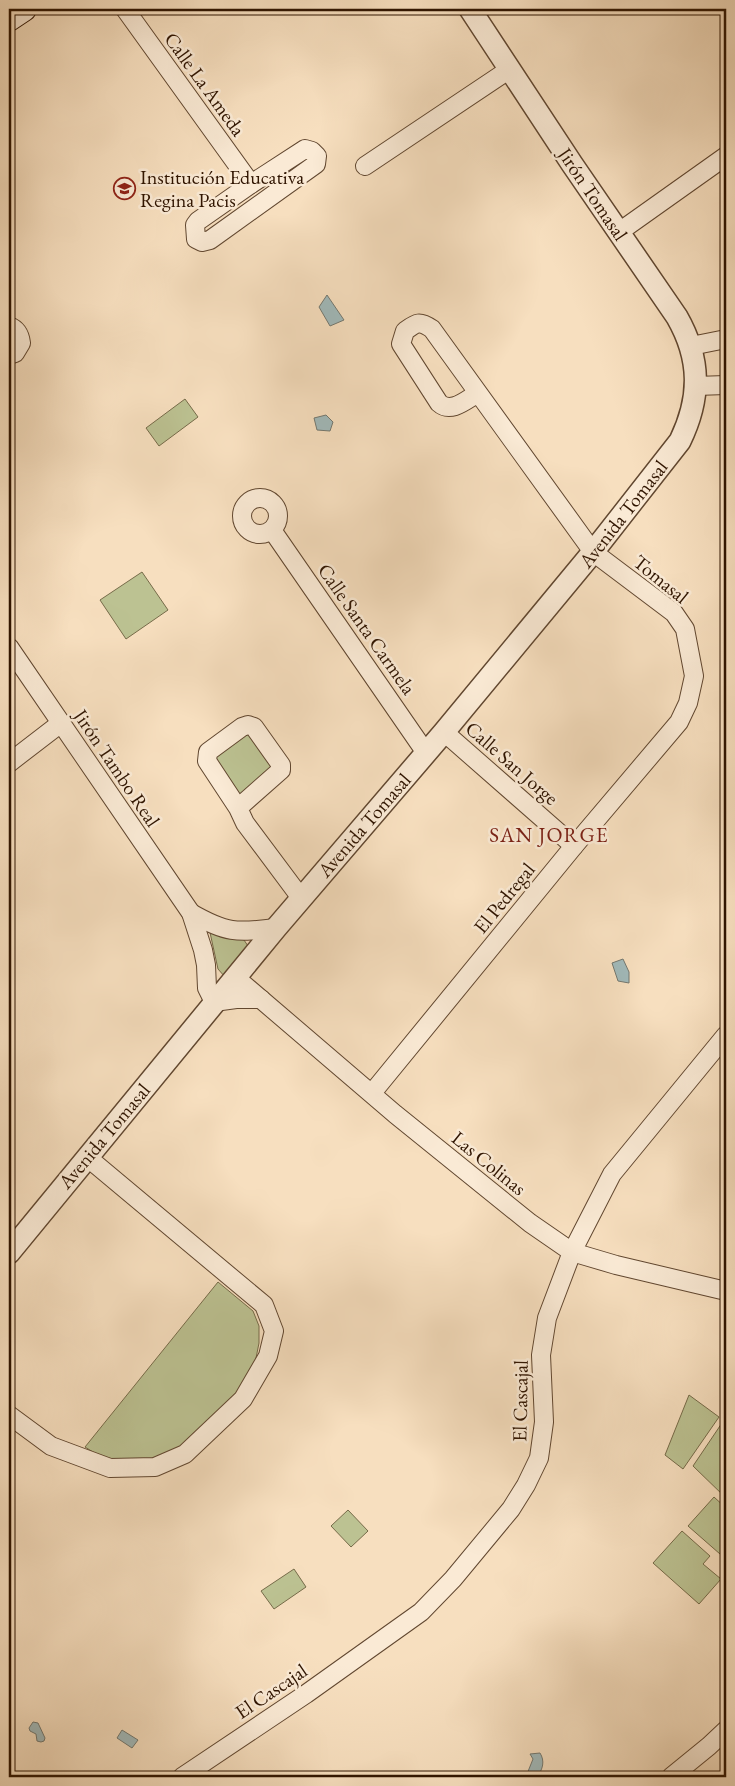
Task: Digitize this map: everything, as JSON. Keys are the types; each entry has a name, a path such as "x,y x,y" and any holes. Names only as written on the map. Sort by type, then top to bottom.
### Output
{"street":[{"name":"Calle La Ameda","path":"125,9 251,184"},
{"name":"Jirón Tomasal","path":"470,9 572,164 677,316 691,346 696,386"},
{"path":"365,166 510,69"},
{"path":"305,149 312,151 317,156 316,164 210,240 202,242 196,239 195,225 198,221 251,184 305,149"},
{"path":"619,232 726,156"},
{"name":"Tomasal","path":"478,392 450,408 444,407 439,403 401,344 404,331 416,324 425,324 432,329 478,392 593,552 674,613 685,629 694,676"},
{"path":"9,326 19,333 21,343 15,353 9,355"},
{"path":"691,346 726,339"},
{"path":"696,386 726,385"},
{"name":"Avenida Tomasal","path":"9,1253 214,1002 444,732 593,552 680,442 688,425 696,386"},
{"name":"Calle Santa Carmela","path":"272,530 426,753"},
{"name":"Jirón Tambo Real","path":"9,647 191,913 204,950 207,988 214,1002"},
{"name":"El Pedregal","path":"372,1093 678,722 688,703 694,676"},
{"path":"9,763 61,723"},
{"path":"238,808 281,770 281,765 254,727 248,725 242,727 208,752 207,761 238,808 245,823 301,898"},
{"name":"Calle San Jorge","path":"444,732 574,846"},
{"name":"Jirón Tambo Real","path":"191,913 213,925 228,930 246,932 276,928"},
{"name":"Las Colinas","path":"236,977 395,1114 530,1223 572,1252 726,1291"},
{"path":"214,1002 236,999 261,999"},
{"name":"El Cascajal","path":"182,1777 306,1694 421,1612 453,1579 511,1509 526,1485 539,1458 544,1422 541,1355 547,1318 572,1252 612,1174 726,1035"},
{"path":"9,1415 52,1446 110,1468 155,1466 185,1454 243,1399 268,1356 274,1331 264,1305 87,1157"},
{"path":"671,1777 726,1730"}],"green space":[{"path":"185,399 198,417 159,446 146,428"},
{"path":"142,572 168,610 126,639 100,600"},
{"path":"248,729 276,769 240,795 211,756"},
{"path":"209,928 244,940 250,949 225,977 218,969"},
{"path":"218,1282 253,1311 259,1326 259,1343 253,1373 234,1402 174,1454 153,1460 127,1461 101,1457 85,1447"},
{"path":"689,1395 719,1417 683,1469 665,1455"},
{"path":"726,1417 726,1426 723,1428 722,1439 726,1445 726,1498 693,1466"},
{"path":"714,1497 726,1508 726,1547 720,1554 688,1526"},
{"path":"348,1510 368,1531 351,1547 331,1526"},
{"path":"682,1531 710,1556 703,1564 721,1579 699,1604 653,1563"},
{"path":"294,1569 306,1587 274,1609 261,1591"}],"water":[{"path":"327,295 344,320 330,326 319,307"},
{"path":"326,415 333,422 330,431 317,430 314,418"},
{"path":"623,959 629,972 629,983 618,981 612,963"},
{"path":"33,1722 38,1723 45,1738 44,1741 37,1741 36,1734 30,1731 29,1728"},
{"path":"122,1730 138,1740 132,1748 117,1738"},
{"path":"540,1753 543,1762 541,1771 537,1777 529,1777 527,1774 533,1759 530,1754"}],"place":[{"name":"Institución Educativa Regina Pacis","path":"124,188"}],"district":[{"name":"SAN JORGE","path":"549,834"}]}
